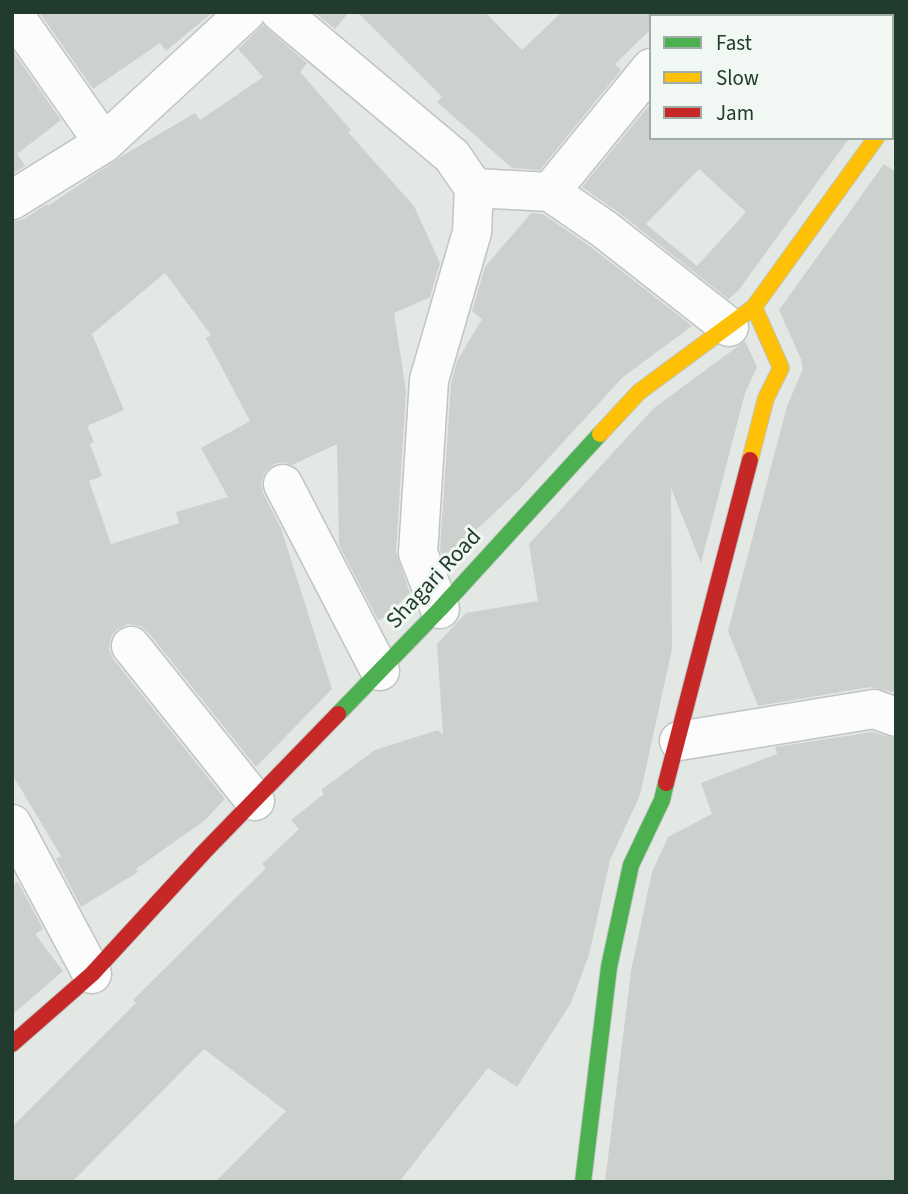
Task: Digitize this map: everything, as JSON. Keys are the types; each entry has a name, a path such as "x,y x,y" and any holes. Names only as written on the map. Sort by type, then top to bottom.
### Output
{"street":[{"path":"12,12 104,143"},
{"path":"12,200 104,143 246,12"},
{"path":"280,12 452,156 474,188 471,232 429,380 418,553 440,609"},
{"path":"550,192 649,70"},
{"name":"Shagari Road","path":"12,1044 92,974 205,851 440,609 639,392 741,317 874,140"},
{"path":"474,188 550,192 741,317 781,368 766,398 663,800 631,865 609,967 583,1182"},
{"path":"283,484 380,671"},
{"path":"131,646 255,801"},
{"path":"679,741 874,709 896,717"},
{"path":"12,824 92,974"}],"building":[{"path":"39,12 213,12 166,51 160,43 93,89"},
{"path":"314,12 349,12 335,29"},
{"path":"357,12 485,12 522,50 562,12 666,12 649,14 649,31 615,64 621,70 540,170 512,168 437,102 442,97"},
{"path":"263,25 307,63 300,72 351,130 348,132 414,206 440,263 430,297 394,313 406,391 396,552 410,593 385,617 378,620 339,545 337,444 292,465 283,462 274,464 265,472 261,482 263,493 281,528 332,689 256,767 148,632 140,626 128,624 117,629 111,637 109,649 114,660 225,799 204,821 136,869 138,872 81,907 56,859 61,856 12,774 12,222 24,219 47,204 48,206 122,156 195,113 200,120 263,77 238,49","holes":["165,273 211,335 206,338 250,421 201,448 228,497 176,512 179,523 111,544 89,481 102,476 90,444 94,442 87,426 124,410 92,334"]},
{"path":"12,50 61,120 17,154 25,166 12,174"},
{"path":"649,105 649,140 848,140 738,291 728,299 582,187","holes":["699,169 746,212 697,266 646,224"]},
{"path":"884,164 896,172 896,690 892,692 870,687 758,706 728,631 787,406 803,369 779,310"},
{"path":"531,213 543,214 591,247 692,326 623,377 520,489 444,560 440,550 451,384 457,361 482,319 472,311 485,267"},
{"path":"745,341 757,367 745,393 701,563 671,488 672,649 640,795 610,860 589,955 571,1003 517,1087 488,1068 399,1182 215,1182 286,1111 204,1049 72,1182 12,1182 12,1127 136,1003 133,1000 266,868 262,864 299,829 291,820 324,794 321,790 375,750 438,730 443,735 437,644 466,613 538,601 529,544 654,408"},
{"path":"872,732 894,738 896,742 896,1182 605,1182 631,971 652,872 668,837 712,814 701,783 777,754 775,747"},
{"path":"18,882 43,929 35,934 63,971 12,1015 12,885"}],"traffic: fast":[{"path":"338,714 440,609 600,434"},
{"path":"583,1182 609,967 631,865 662,800 666,783"}],"traffic: slow":[{"path":"894,111 896,107"},
{"path":"600,434 639,392 754,307 875,140"},
{"path":"750,460 766,398 781,368 754,307"}],"traffic: jam":[{"path":"666,783 750,460"},
{"path":"12,1044 92,974 205,851 338,714"}]}
